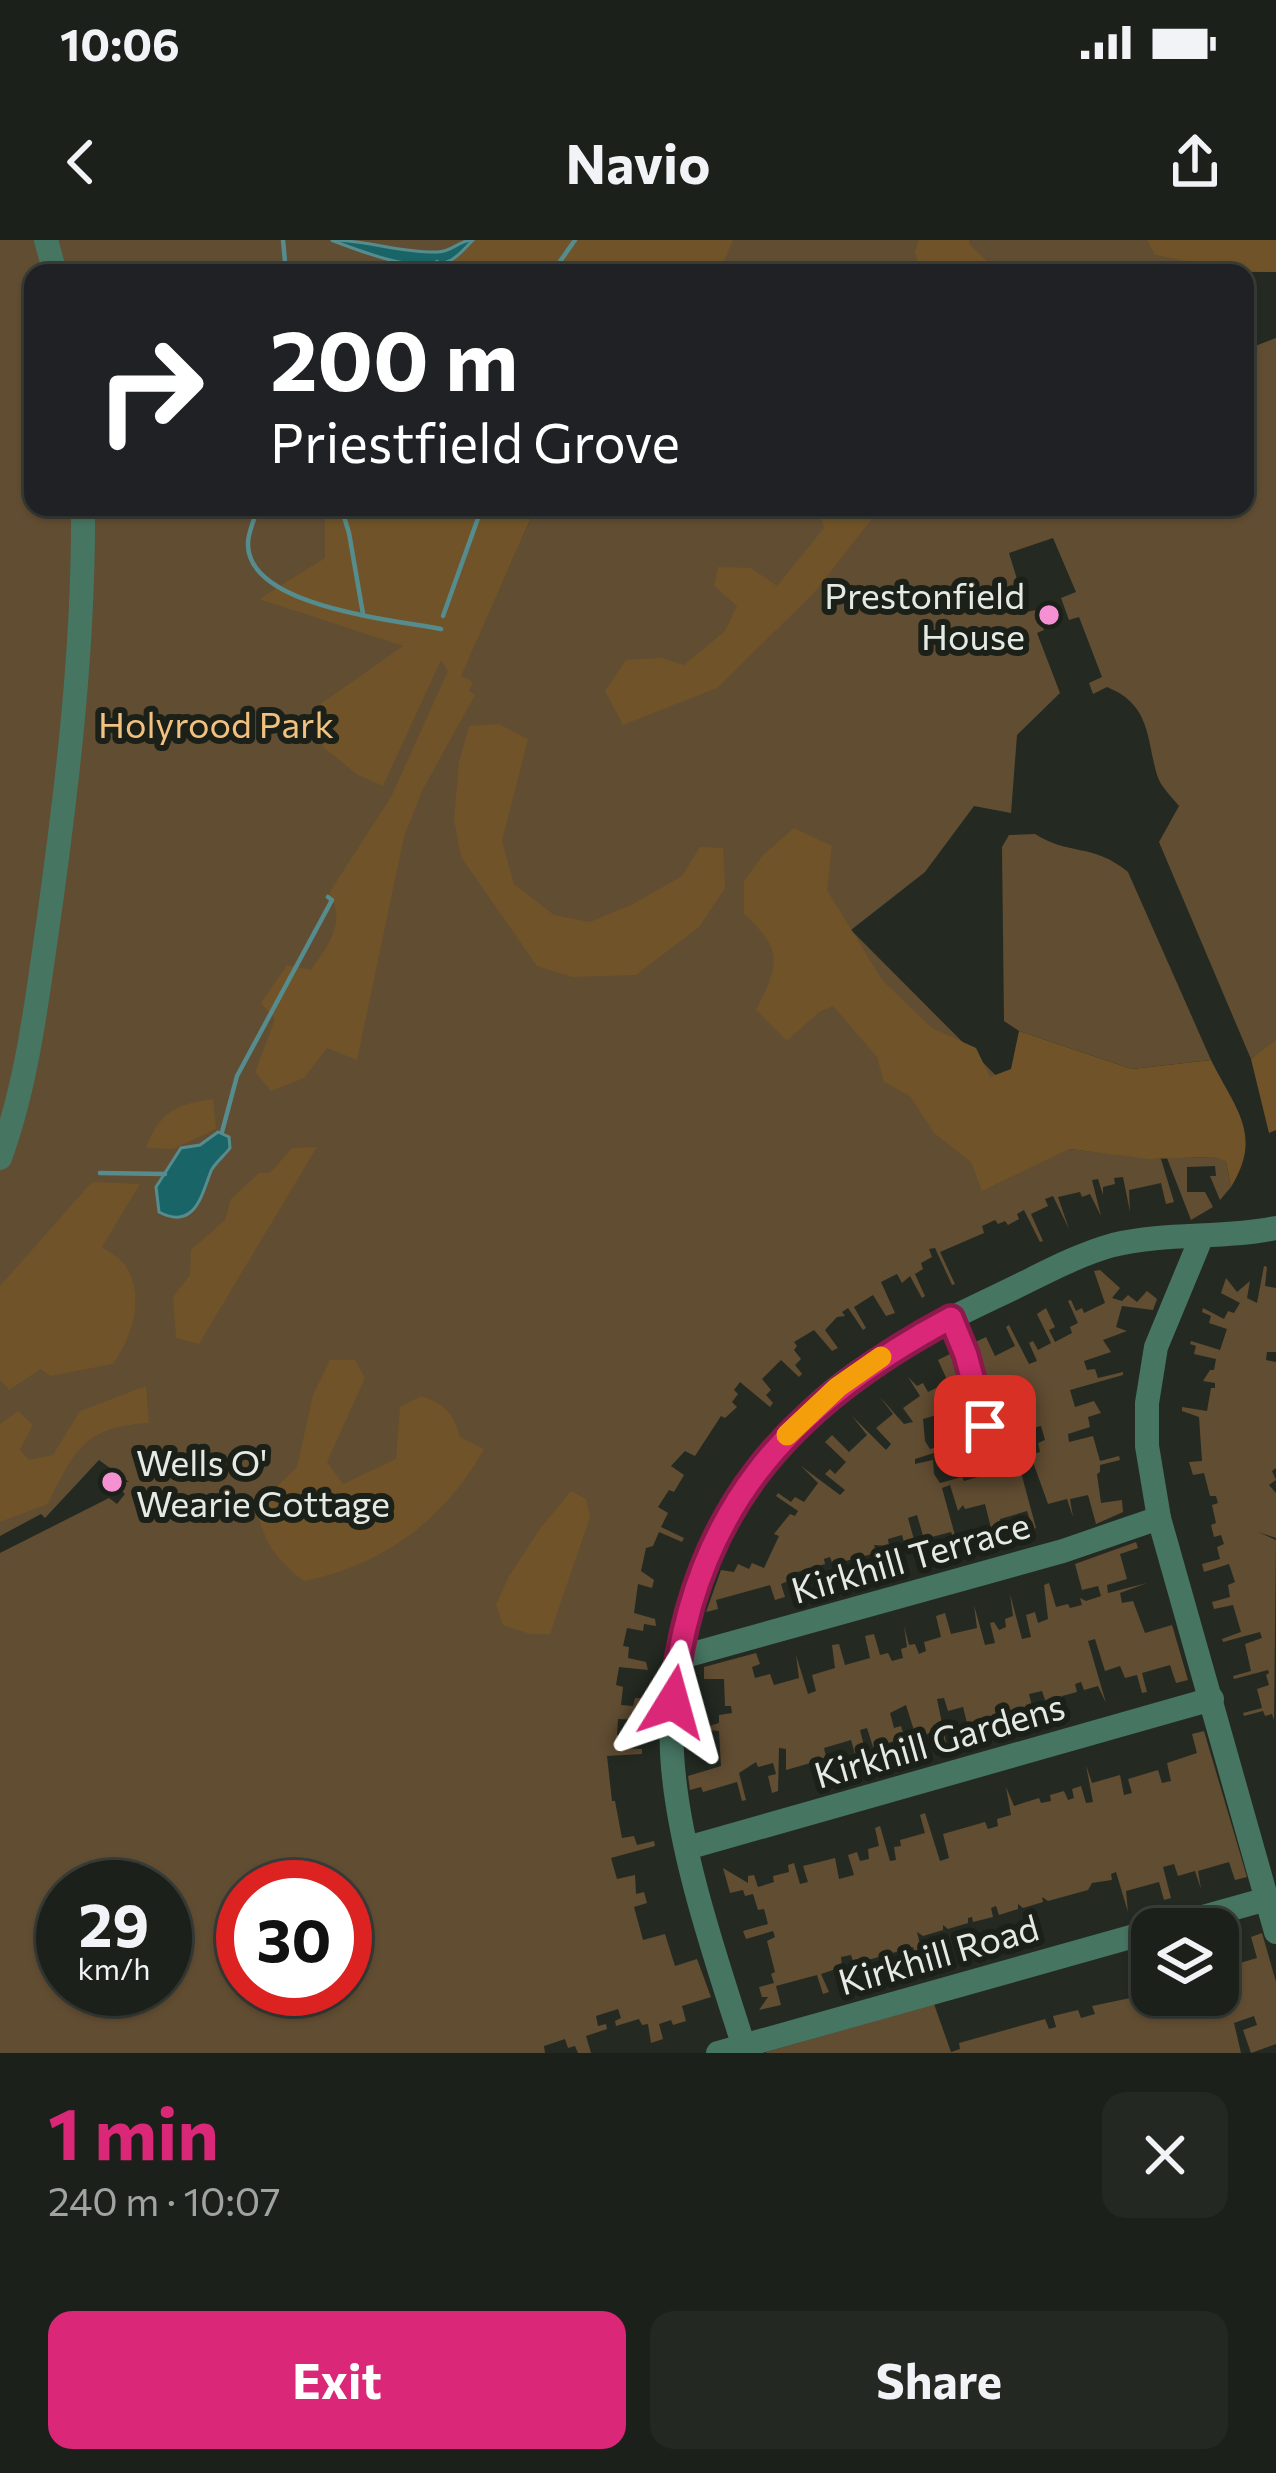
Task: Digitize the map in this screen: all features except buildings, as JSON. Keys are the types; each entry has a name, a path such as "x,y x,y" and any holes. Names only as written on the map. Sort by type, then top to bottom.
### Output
{"street":[{"path":"0,1158 33,1029 71,761 84,590 83,516"},
{"path":"745,2049 687,1848 672,1748 678,1658 706,1561 731,1512 778,1444 815,1407 867,1366 951,1318 1100,1250 1130,1242 1276,1228"},
{"path":"1202,1236 1163,1325 1149,1380 1147,1447 1159,1518 1276,1932"},
{"path":"951,1318 985,1426"},
{"name":"Kirkhill Terrace","path":"678,1658 1063,1551 1159,1518"},
{"name":"Kirkhill Gardens","path":"687,1848 1212,1700"},
{"name":"Kirkhill Road","path":"1235,1908 1267,1899"},
{"name":"Kirkhill Road","path":"718,2053 1131,1937"}],"green space":[{"name":"Holyrood Park","path":"0,240 660,240 643,264 24,264 24,516 506,516 460,676 532,516 1254,516 1254,347 1276,338 1276,1042 1251,1059 1159,842 1179,806 1159,779 1144,724 1132,703 1107,687 1093,694 1089,683 1102,677 1079,617 1069,620 1061,598 1076,592 1053,538 1009,553 1027,612 1036,610 1044,630 1037,633 1060,693 1017,735 1011,813 974,806 925,872 851,930 1069,1149 1161,1159 1174,1202 1166,1204 1161,1183 1129,1190 1130,1212 1123,1177 1103,1187 1103,1195 1098,1179 1092,1180 1101,1216 1090,1194 1082,1197 1080,1192 1058,1197 1069,1229 1053,1196 1045,1199 1048,1206 1031,1214 1043,1241 1024,1210 1008,1225 995,1220 982,1226 984,1233 940,1252 952,1285 935,1248 929,1249 932,1257 915,1274 925,1296 910,1276 902,1283 897,1274 881,1282 895,1313 886,1316 873,1295 854,1307 866,1328 848,1308 842,1312 845,1316 837,1317 825,1330 838,1348 832,1351 814,1330 794,1342 801,1359 795,1365 802,1374 799,1377 781,1360 762,1379 771,1390 766,1395 773,1403 770,1407 740,1382 732,1402 737,1407 725,1418 721,1416 695,1456 685,1451 671,1466 684,1475 658,1507 668,1513 661,1527 684,1538 682,1542 659,1532 653,1546 646,1548 641,1571 654,1580 652,1588 638,1584 634,1613 655,1619 656,1626 644,1624 643,1631 627,1628 623,1646 629,1647 628,1658 646,1662 648,1670 619,1667 616,1685 623,1687 621,1705 633,1706 635,1698 642,1698 643,1720 618,1719 617,1735 622,1736 622,1748 642,1749 642,1754 607,1756 622,1838 634,1836 637,1845 654,1841 655,1846 611,1858 617,1879 635,1875 636,1894 644,1892 647,1903 634,1907 643,1940 665,1934 675,1966 697,1959 711,1997 682,2006 686,2021 659,2024 663,2039 651,2043 648,2024 642,2025 639,2019 616,2026 621,2018 618,2009 596,2016 598,2026 606,2024 607,2029 586,2036 591,2053 568,2048 565,2039 544,2046 545,2053 0,2053 0,1553 109,1498 117,1504 125,1494 118,1487 129,1482 99,1460 45,1518 41,1514 0,1536"},
{"path":"697,240 1276,240 1276,272 1254,272 1254,264 680,264"},
{"path":"1035,834 1104,857 1128,872 1211,1060 1132,1069 1019,1031 1004,1021 1002,847 1009,835"},
{"path":"1215,1157 1226,1162 1231,1187 1220,1200 1210,1176 1216,1176 1215,1166 1187,1167 1187,1192 1205,1192 1213,1207 1191,1220 1167,1158"},
{"path":"1264,1266 1265,1286 1276,1288 1276,1352 1267,1352 1266,1360 1276,1362 1276,1468 1272,1471 1276,1480 1269,1485 1276,1493 1276,1538 1258,1532 1276,1540 1274,1720 1263,1711 1243,1713 1262,1708 1257,1689 1269,1685 1269,1673 1233,1676 1251,1671 1245,1644 1262,1638 1260,1632 1223,1642 1241,1632 1233,1605 1214,1609 1212,1602 1230,1597 1228,1585 1235,1582 1229,1564 1204,1572 1202,1564 1220,1559 1217,1547 1224,1544 1221,1535 1214,1537 1211,1525 1216,1523 1212,1505 1218,1503 1216,1496 1210,1496 1204,1473 1193,1475 1189,1462 1202,1461 1199,1417 1182,1411 1182,1407 1207,1411 1211,1388 1215,1388 1215,1383 1203,1381 1214,1370 1216,1359 1194,1354 1196,1346 1190,1344 1220,1350 1227,1329 1209,1323 1211,1316 1203,1308 1224,1319 1228,1311 1234,1313 1240,1303 1221,1293 1226,1278 1237,1292 1250,1281 1247,1298 1257,1303"},
{"path":"1100,1270 1120,1288 1112,1298 1122,1301 1128,1295 1137,1302 1147,1291 1157,1299 1153,1310 1122,1306 1116,1327 1127,1331 1103,1340 1111,1352 1084,1361 1098,1378 1123,1375 1070,1390 1075,1407 1094,1401 1101,1413 1088,1417 1090,1427 1068,1434 1069,1442 1093,1436 1100,1461 1119,1456 1120,1460 1100,1465 1097,1474 1101,1503 1122,1500 1123,1512 1096,1524 1088,1495 1070,1499 1073,1517 1067,1499 1048,1504 1033,1462 1022,1464 1021,1457 1040,1452 1038,1443 1045,1440 1041,1426 1017,1432 1011,1423 1032,1417 1025,1392 1004,1397 1002,1390 1019,1385 1017,1377 983,1384 971,1344 986,1337 995,1356 1015,1346 1009,1325 1029,1364 1037,1361 1029,1343 1033,1341 1038,1350 1051,1343 1037,1314 1046,1308 1055,1327 1049,1330 1055,1342 1072,1333 1070,1327 1078,1323 1068,1301 1084,1313 1105,1303 1094,1271"},
{"path":"956,1351 970,1405 923,1419 930,1449 952,1443 953,1447 915,1459 915,1464 933,1460 940,1483 1019,1465 1036,1528 1027,1511 1000,1519 1004,1537 994,1540 985,1504 965,1509 963,1505 958,1511 950,1485 942,1488 959,1550 951,1532 924,1539 917,1515 908,1518 920,1561 911,1541 904,1542 902,1535 888,1539 889,1546 874,1545 881,1571 877,1572 872,1554 838,1563 835,1571 830,1557 824,1559 825,1564 797,1572 802,1593 793,1595 788,1581 781,1584 785,1597 775,1600 770,1585 716,1600 718,1609 706,1612 721,1570 734,1572 738,1564 749,1569 752,1563 764,1568 779,1536 774,1534 798,1511 776,1496 804,1502 818,1483 801,1466 840,1495 845,1490 825,1474 830,1469 835,1474 846,1462 825,1442 832,1435 849,1452 867,1435 852,1416 886,1450 891,1444 876,1428 893,1414 879,1396 904,1424 913,1422 903,1408 920,1396 908,1377 917,1386 923,1383 928,1392 948,1382 938,1360"},
{"path":"1136,1542 1138,1548 1120,1554 1127,1579 1107,1585 1108,1593 1147,1583 1120,1593 1122,1603 1133,1601 1145,1633 1172,1625 1188,1680 1176,1683 1170,1665 1142,1673 1147,1692 1142,1693 1137,1675 1125,1678 1120,1666 1105,1671 1095,1639 1088,1641 1106,1703 1098,1686 1084,1690 1081,1682 1075,1684 1077,1692 1062,1696 1065,1715 1059,1697 1045,1700 1042,1691 1029,1694 1036,1723 1026,1726 1020,1708 986,1718 987,1737 981,1719 967,1723 963,1707 948,1711 944,1698 937,1699 947,1748 941,1730 916,1737 906,1705 890,1713 894,1728 901,1726 910,1757 902,1739 873,1747 867,1728 860,1730 870,1769 860,1772 851,1740 824,1748 820,1780 814,1762 786,1770 786,1749 779,1748 778,1791 772,1793 768,1776 776,1774 773,1763 758,1767 756,1762 739,1773 746,1800 742,1801 737,1782 703,1792 701,1787 690,1790 688,1776 721,1766 719,1731 699,1729 719,1723 719,1715 732,1713 731,1706 725,1706 724,1679 704,1679 704,1667 756,1653 760,1664 752,1667 755,1678 770,1674 774,1685 799,1678 796,1655 808,1694 816,1691 812,1675 835,1668 832,1645 839,1644 845,1665 870,1658 865,1636 874,1634 880,1655 888,1653 892,1661 903,1658 901,1649 907,1647 904,1626 909,1645 915,1644 919,1654 926,1651 924,1642 941,1637 936,1616 945,1613 951,1634 977,1628 974,1605 985,1645 995,1643 990,1623 999,1630 1006,1627 1005,1619 1013,1616 1010,1594 1022,1639 1031,1637 1026,1615 1035,1612 1038,1623 1048,1619 1044,1585 1049,1583 1056,1607 1082,1605 1080,1598 1101,1596 1098,1586 1082,1590 1075,1564"},
{"path":"1204,1731 1247,1877 1235,1880 1229,1862 1198,1871 1201,1889 1195,1871 1178,1876 1174,1864 1163,1867 1171,1898 1164,1900 1159,1882 1126,1891 1128,1912 1116,1872 1112,1880 1092,1883 1088,1890 1048,1901 1042,1897 1043,1902 1023,1908 1018,1904 1018,1909 999,1915 996,1906 991,1908 993,1917 973,1922 968,1918 968,1923 948,1929 943,1925 943,1930 923,1936 917,1932 922,1953 916,1955 913,1947 854,1964 851,1955 841,1957 842,1967 821,1974 829,1992 823,1994 817,1975 776,1986 781,2005 759,2010 768,1997 762,1997 759,1987 774,1983 767,1941 775,1937 773,1931 746,1939 743,1931 768,1924 764,1909 758,1910 753,1894 730,1893 723,1868 748,1883 748,1876 754,1875 758,1887 789,1872 788,1865 794,1863 800,1884 808,1882 803,1866 835,1858 839,1879 854,1875 848,1855 857,1852 860,1861 869,1859 868,1849 879,1846 875,1828 880,1826 890,1861 896,1860 894,1847 901,1846 900,1840 925,1833 920,1815 925,1813 940,1861 949,1858 943,1834 985,1822 988,1829 998,1826 997,1819 1011,1815 1006,1787 1014,1806 1039,1798 1041,1803 1051,1801 1050,1795 1064,1791 1068,1800 1074,1798 1072,1789 1081,1786 1086,1803 1093,1802 1086,1765 1092,1783 1120,1775 1124,1795 1132,1793 1128,1779 1158,1770 1162,1783 1171,1781 1167,1763 1197,1753 1192,1734"},
{"path":"1262,1933 1276,1982 1276,2044 1251,2053 1243,2030 1257,2025 1254,2016 1234,2023 1241,2053 766,2053 934,2004 951,2052 960,2049 959,2043 1045,2019 1049,2029 1056,2027 1053,2016 1078,2010 1081,2018 1095,2014 1092,2006 1131,1998 1131,2016 1239,2016 1239,1963 1257,1958 1251,1937"}],"shaded area":[{"path":"473,240 733,240 723,264 426,264 450,260"},
{"path":"919,240 969,240 990,264 918,264 915,252"},
{"path":"1147,240 1276,240 1276,272 1254,271 1254,264 1204,264 1155,255"},
{"path":"532,516 461,676 473,682 469,691 475,695 422,791 404,837 357,1060 327,1048 304,1078 271,1091 255,1072 275,1019 261,1003 287,965 311,970 329,943 336,914 329,893 391,797 448,671 441,660 383,786 358,775 323,747 319,705 403,646 259,599 325,558 325,518"},
{"path":"820,516 874,516 814,593 717,688 623,725 605,691 626,660 661,658 684,665 725,631 737,606 714,586 718,567 751,568 777,586 824,528"},
{"path":"499,724 528,739 502,841 514,884 554,915 590,922 682,876 700,847 723,848 725,888 699,927 636,975 572,977 537,966 461,857 454,819 459,762 469,726"},
{"path":"794,828 832,846 827,890 882,980 932,1028 976,1048 990,1077 1011,1069 1019,1031 1132,1069 1211,1060 1237,1108 1245,1137 1245,1152 1231,1187 1226,1162 1214,1157 1150,1159 1069,1149 982,1191 971,1162 934,1133 910,1096 884,1082 877,1057 833,1006 819,1012 787,1041 756,1010 774,959 766,938 744,914 744,881 763,855"},
{"path":"1276,1040 1276,1130 1269,1133 1251,1059"},
{"path":"213,1099 216,1129 173,1149 146,1148 170,1112"},
{"path":"317,1147 199,1344 176,1338 173,1297 190,1275 191,1250 225,1220 231,1199 259,1173 270,1173 292,1148"},
{"path":"92,1182 140,1184 102,1247 125,1265 135,1290 126,1342 113,1364 50,1376 41,1369 9,1390 0,1380 0,1286"},
{"path":"330,1360 355,1360 365,1378 327,1462 343,1484 396,1459 400,1407 421,1396 447,1410 460,1437 484,1449 451,1497 409,1535 360,1563 304,1581 272,1549 256,1506 297,1467 313,1395"},
{"path":"146,1386 149,1423 96,1436 75,1456 48,1504 0,1522 0,1424 18,1411 33,1425 20,1450 29,1460 53,1455 80,1411"},
{"path":"571,1491 586,1499 590,1517 550,1634 530,1634 503,1625 496,1605 508,1578"}],"water":[{"path":"331,240 437,252 473,240 451,260 438,264 391,260"},
{"path":"218,1132 229,1137 230,1148 212,1168 195,1207 181,1217 159,1212 156,1187 181,1148 200,1145"}],"waterway":[{"path":"283,240 285,264"},
{"path":"558,264 575,240"},
{"path":"255,516 248,543 254,565 271,582 326,607 441,629"},
{"path":"344,516 363,614"},
{"path":"443,616 479,516"},
{"path":"222,1132 237,1076 332,900 328,897"},
{"path":"100,1173 165,1174"}],"slow traffic":[{"path":"787,1435 838,1387 881,1357"}],"place":[{"name":"Prestonfield House","path":"1049,615"},
{"name":"Wells O' Wearie Cottage","path":"112,1482"}],"route":[{"path":"673,1702 687,1617 717,1538 759,1469 815,1407 867,1366 951,1318 985,1426"}]}
